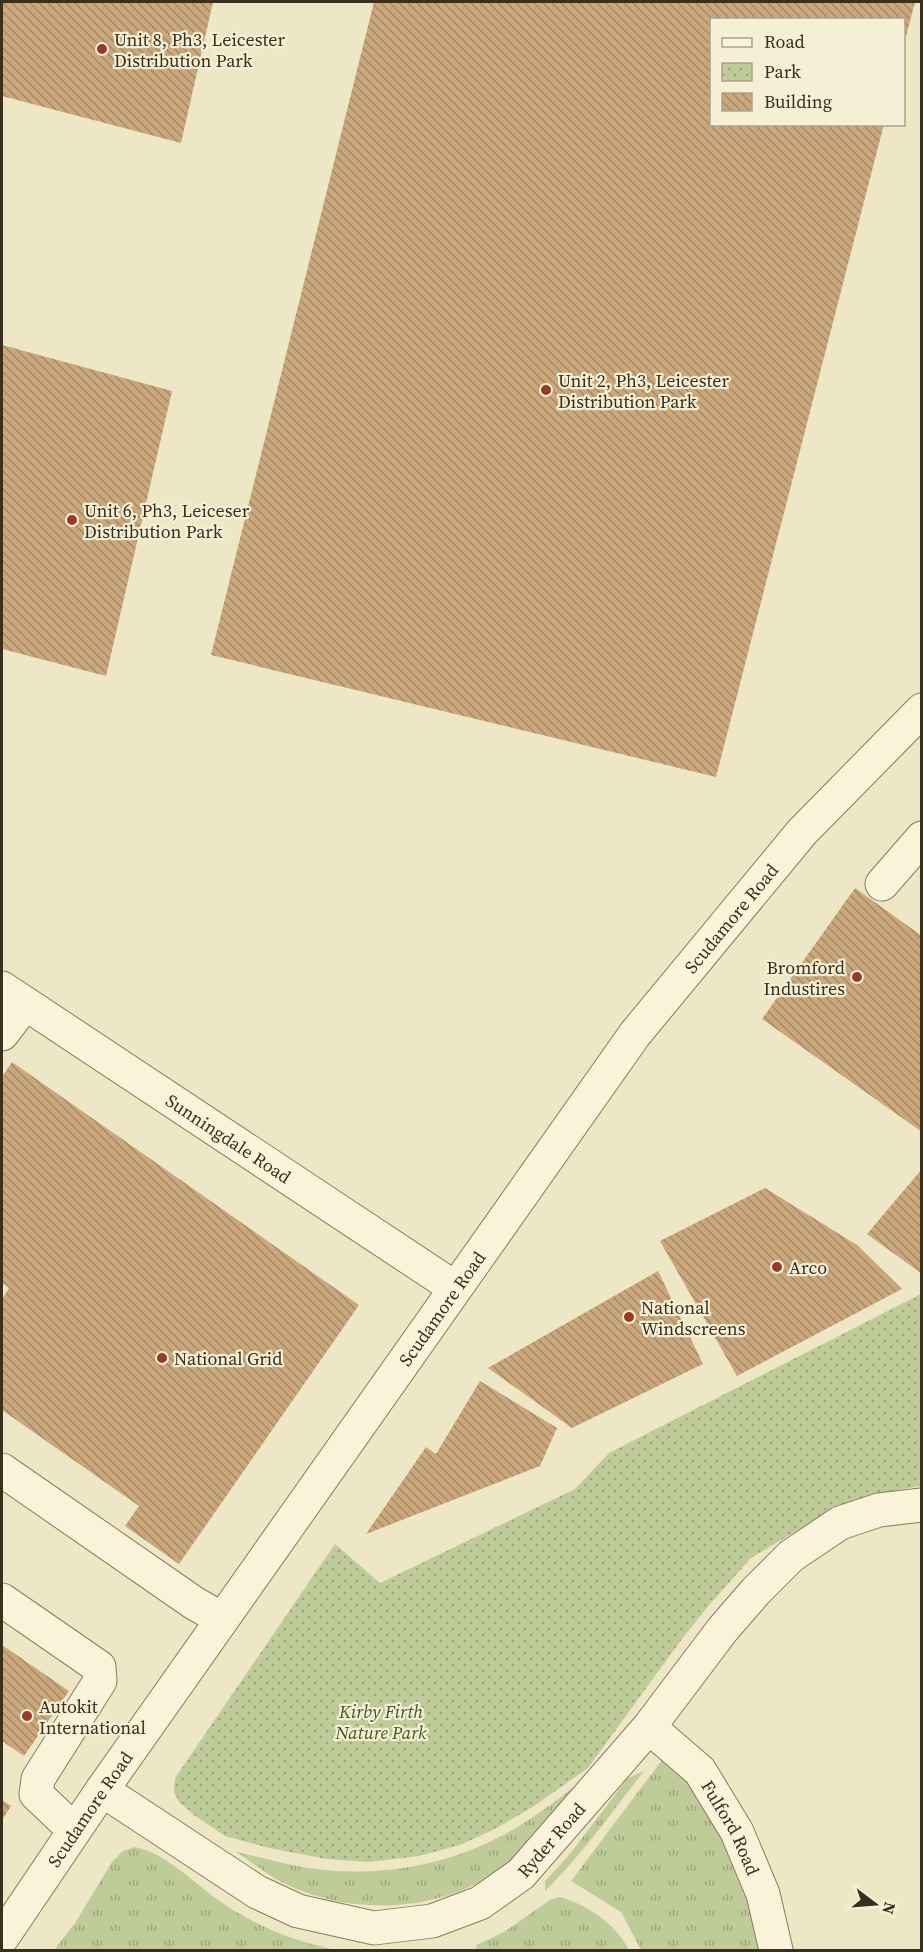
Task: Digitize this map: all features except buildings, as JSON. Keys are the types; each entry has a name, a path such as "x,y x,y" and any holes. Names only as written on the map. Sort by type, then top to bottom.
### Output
{"street":[{"name":"Scudamore Road","path":"2,1938 102,1790 635,1034 802,832 921,710"},
{"path":"882,884 921,838"},
{"name":"Sunningdale Road","path":"13,996 455,1288"},
{"path":"2,1034 13,996"},
{"path":"2,1470 195,1604 222,1619"},
{"name":"Ryder Road","path":"102,1790 257,1892 298,1911 373,1939 432,1921 480,1903 521,1874 649,1726 723,1629 791,1556 840,1523 879,1510 921,1508"},
{"path":"2,1600 99,1666 100,1681 38,1779 36,1794 74,1830"},
{"name":"Fulford Road","path":"649,1726 700,1771 737,1832 763,1894 776,1950"}],"green space":[{"name":"Kirby Firth Nature Park","path":"921,1294 921,1486 849,1505 803,1527 751,1558 682,1639 588,1768 534,1806 495,1829 460,1845 419,1856 369,1862 326,1859 269,1848 225,1836 179,1802 174,1792 175,1778 335,1544 380,1583 575,1489 609,1453"},
{"path":"665,1756 700,1771 776,1950 641,1950 621,1912 571,1881"},
{"path":"644,1771 584,1848 545,1891 545,1881 569,1855 628,1778"},
{"path":"575,1786 541,1831 517,1856 491,1876 462,1890 431,1900 399,1905 366,1905 334,1901 303,1892 274,1878 236,1852 332,1871 357,1872 431,1863 499,1837 539,1813"},
{"path":"135,1847 147,1850 169,1862 234,1911 262,1926 291,1938 336,1950 54,1950 75,1923 112,1862 123,1851"},
{"path":"560,1897 591,1910 617,1932 629,1950 477,1950 476,1945 504,1932 550,1900"}],"place":[{"name":"Unit 8, Ph3, Leicester Distribution Park","path":"102,49"},
{"name":"Unit 2, Ph3, Leicester Distribution Park","path":"546,390"},
{"name":"Unit 6, Ph3, Leiceser Distribution Park","path":"72,520"},
{"name":"Bromford Industires","path":"857,977"},
{"name":"Arco","path":"777,1267"},
{"name":"National Windscreens","path":"629,1317"},
{"name":"National Grid","path":"162,1358"},
{"name":"Autokit International","path":"27,1716"}]}
